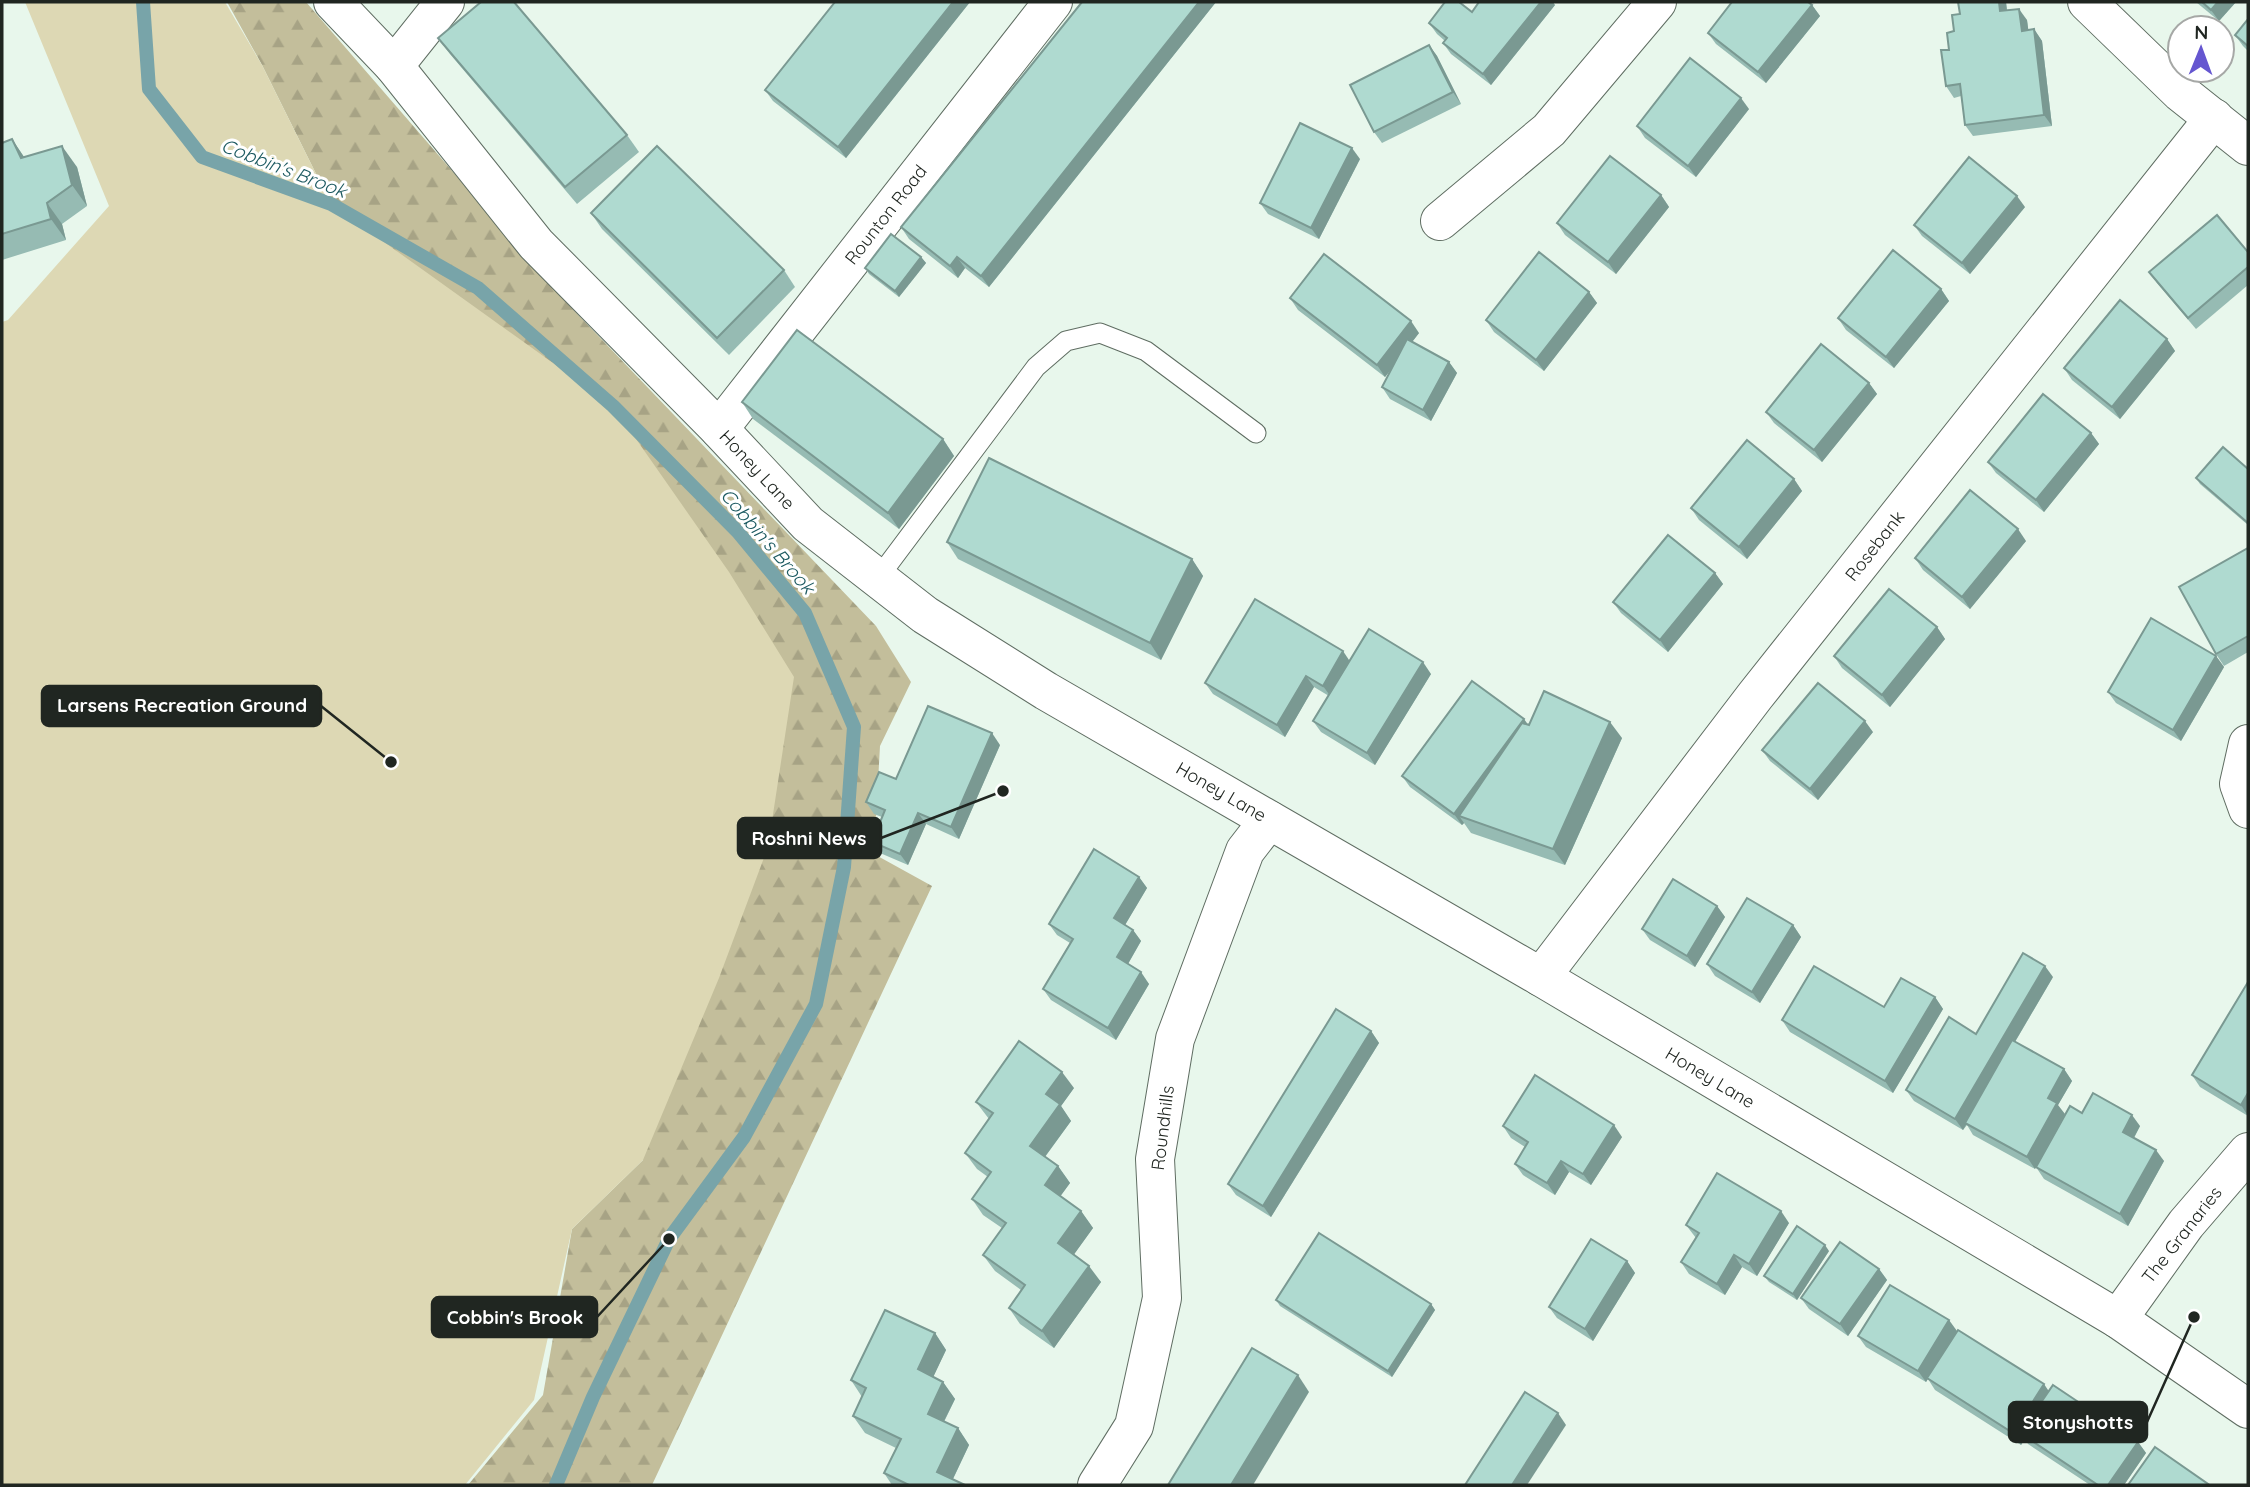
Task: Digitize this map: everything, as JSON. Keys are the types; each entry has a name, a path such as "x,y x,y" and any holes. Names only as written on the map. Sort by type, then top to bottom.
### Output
{"street":[{"name":"Honey Lane","path":"333,2 394,66 536,244 719,429 808,524 925,615 1046,691 1541,977 2118,1319 2248,1409"},
{"path":"394,66 445,2"},
{"name":"Rounton Road","path":"719,429 1053,2"},
{"path":"1440,221 1549,130 1657,2"},
{"path":"2087,2 2180,92 2248,146"},
{"name":"Rosebank","path":"1541,977 1755,696 2214,118"},
{"path":"2248,744 2239,784 2248,809"},
{"name":"Roundhills","path":"1097,1485 1134,1426 1162,1298 1156,1159 1175,1039 1245,851 1269,820"},
{"name":"The Granaries","path":"2118,1319 2186,1224 2248,1152"}],"lane":[{"path":"878,578 1037,367 1066,341 1100,333 1146,351 1256,433"}],"green space":[{"path":"227,2 306,2 563,299 876,626 911,682 880,746 874,854 932,886 652,1485 468,1485 543,1395 572,1229 643,1160 456,296 331,204 262,65"}],"shaded area":[{"path":"25,2 225,2 262,65 331,204 613,406 729,572 794,677 768,847 719,978 643,1160 572,1229 534,1400 465,1485 2,1485 2,322 8,320 109,206"}],"building":[{"path":"481,2 514,2 627,135 565,187 438,38"},
{"path":"835,2 953,2 838,147 765,90"},
{"path":"1082,2 1199,2 981,276 957,257 950,266 901,227"},
{"path":"1445,2 1459,2 1472,12 1479,2 1541,2 1483,74 1443,43 1447,38 1429,23"},
{"path":"1732,2 1808,2 1812,5 1758,72 1708,33"},
{"path":"1958,2 1999,2 2000,11 2019,9 2022,31 2034,29 2044,115 1965,125 1960,84 1946,86 1941,50 1949,50 1947,33 1954,31 1952,15 1960,14"},
{"path":"2202,2 2218,2 2211,10"},
{"path":"2248,19 2248,46 2236,34"},
{"path":"1429,45 1453,92 1374,132 1350,85"},
{"path":"1690,58 1741,98 1688,166 1637,126"},
{"path":"1300,123 1352,148 1311,228 1260,203"},
{"path":"12,139 21,158 62,146 72,185 47,203 51,219 2,234 2,143"},
{"path":"657,146 784,270 717,338 591,213"},
{"path":"1610,156 1661,195 1608,262 1557,223"},
{"path":"1969,157 2017,196 1962,263 1914,225"},
{"path":"2217,215 2248,252 2248,267 2188,318 2149,272"},
{"path":"891,234 921,257 895,291 865,268"},
{"path":"1893,250 1941,289 1886,357 1838,318"},
{"path":"1539,252 1589,292 1536,360 1486,320"},
{"path":"1324,254 1411,321 1377,365 1290,298"},
{"path":"2120,300 2167,339 2112,407 2064,368"},
{"path":"797,330 943,439 888,513 742,402"},
{"path":"1407,339 1449,362 1423,410 1382,387"},
{"path":"1821,344 1869,383 1814,450 1766,412"},
{"path":"2043,394 2091,433 2036,500 1988,462"},
{"path":"1747,440 1794,479 1739,547 1691,508"},
{"path":"2223,447 2248,469 2248,523 2196,478"},
{"path":"989,458 1192,559 1150,643 947,542"},
{"path":"1970,490 2018,529 1962,597 1915,558"},
{"path":"1668,535 1715,573 1660,640 1613,602"},
{"path":"2248,548 2248,636 2216,654 2179,587"},
{"path":"1889,589 1937,627 1882,695 1834,656"},
{"path":"1255,599 1343,651 1323,686 1306,676 1277,725 1205,683"},
{"path":"2151,618 2216,656 2173,730 2108,692"},
{"path":"1369,629 1423,662 1367,753 1313,721"},
{"path":"1472,681 1524,719 1454,814 1402,776"},
{"path":"1818,683 1865,721 1810,789 1762,750"},
{"path":"1544,691 1610,722 1553,849 1459,816 1522,723 1529,725"},
{"path":"928,706 992,733 951,827 918,813 900,854 872,842 885,810 866,802 879,772 896,779"},
{"path":"1094,849 1139,877 1114,918 1133,930 1117,957 1141,972 1108,1028 1043,989 1073,939 1049,924"},
{"path":"1673,879 1717,906 1687,956 1642,929"},
{"path":"1747,898 1793,925 1752,992 1707,964"},
{"path":"2023,953 2045,966 1955,1119 1906,1090 1949,1017 1976,1034"},
{"path":"1814,966 1884,1007 1901,978 1935,997 1885,1081 1782,1020"},
{"path":"2248,982 2248,1093 2241,1105 2192,1075"},
{"path":"1336,1009 1371,1031 1263,1206 1228,1184"},
{"path":"2012,1040 2064,1069 2048,1098 2057,1103 2027,1157 1965,1123"},
{"path":"1019,1041 1062,1072 1046,1094 1060,1104 1030,1146 1058,1166 1045,1185 1081,1211 1058,1243 1089,1266 1042,1331 1009,1308 1025,1285 983,1255 1006,1223 972,1199 991,1172 965,1153 993,1113 976,1102"},
{"path":"1535,1075 1614,1125 1583,1174 1561,1161 1547,1183 1515,1164 1528,1142 1503,1126"},
{"path":"2093,1093 2132,1115 2123,1132 2156,1150 2120,1214 2036,1167 2070,1106 2082,1113"},
{"path":"1717,1173 1781,1211 1749,1264 1734,1255 1717,1284 1681,1262 1699,1233 1686,1225"},
{"path":"1797,1226 1825,1245 1793,1294 1764,1276"},
{"path":"1319,1233 1431,1304 1388,1371 1276,1300"},
{"path":"1591,1239 1627,1261 1585,1329 1549,1307"},
{"path":"1840,1242 1879,1269 1840,1324 1801,1298"},
{"path":"1890,1285 1949,1320 1918,1371 1858,1336"},
{"path":"885,1310 935,1333 918,1369 943,1382 928,1414 958,1428 937,1472 965,1485 909,1485 884,1473 901,1439 853,1416 866,1388 851,1380"},
{"path":"1958,1330 2044,1384 2013,1433 1927,1378"},
{"path":"1252,1348 1298,1375 1231,1485 1168,1485"},
{"path":"2053,1385 2138,1442 2108,1485 2098,1485 2020,1433"},
{"path":"1525,1392 1558,1413 1512,1485 1465,1485"},
{"path":"2155,1447 2208,1484 2128,1485"}],"waterway":[{"name":"Cobbin's Brook","path":"143,2 149,89 202,157 331,204 478,288 613,406 738,532 805,613 854,727 844,867 816,1004 744,1137 669,1239 593,1397 556,1485"}],"place":[{"name":"Larsens Recreation Ground","path":"391,762"},
{"name":"Roshni News","path":"1003,791"},
{"name":"Cobbin's Brook","path":"669,1239"},
{"name":"Stonyshotts","path":"2194,1317"}]}
